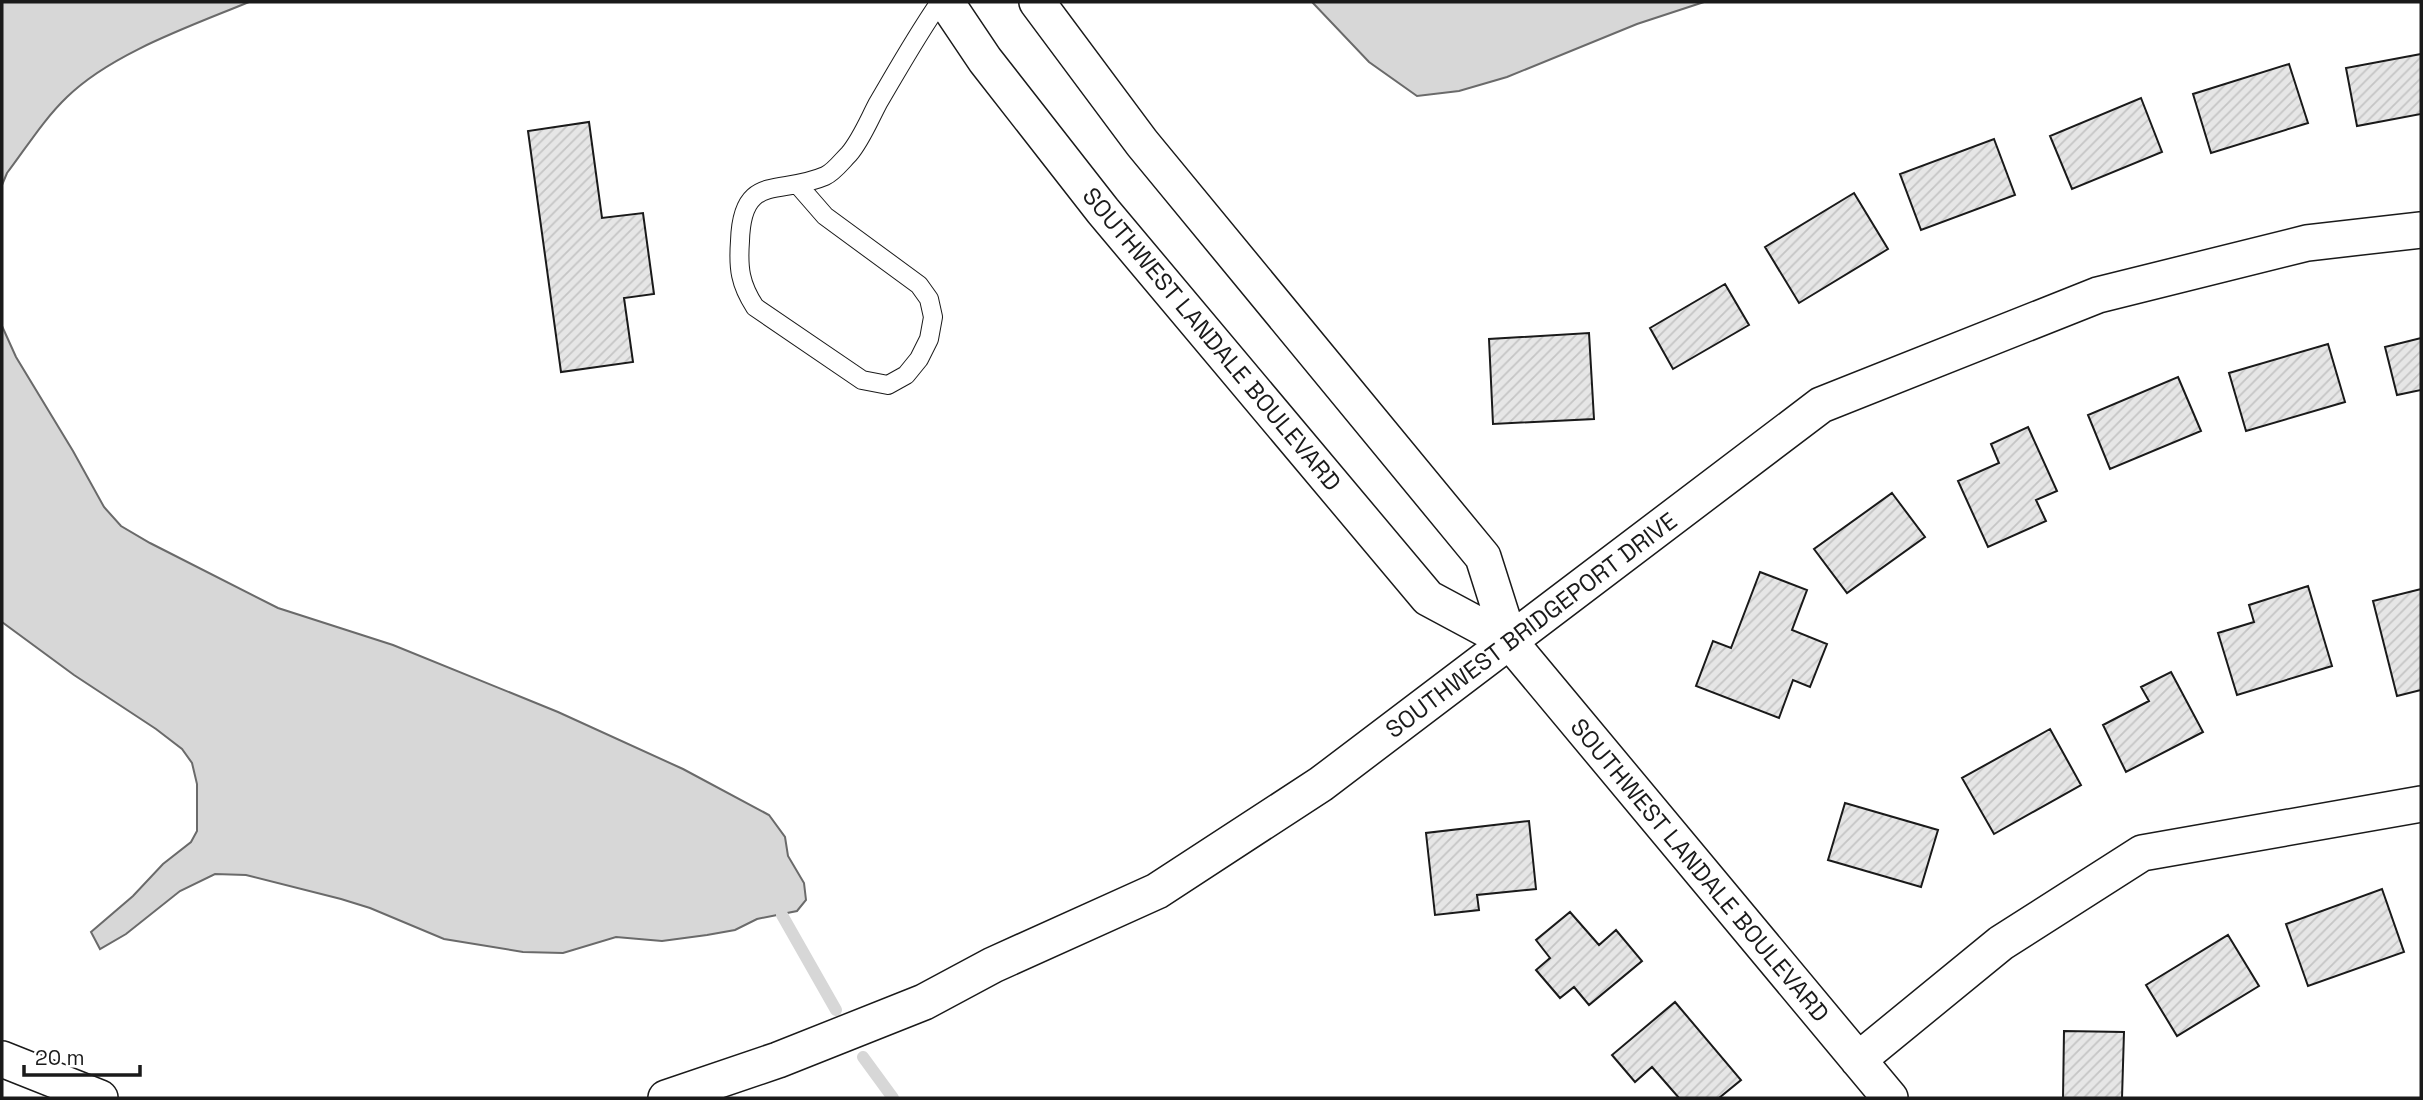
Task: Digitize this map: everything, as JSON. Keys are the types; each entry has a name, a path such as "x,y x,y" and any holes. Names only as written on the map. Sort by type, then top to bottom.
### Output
{"street":[{"name":"SOUTHWEST LANDALE BOULEVARD","path":"946,2 985,60 1103,211 1428,597 1510,642 1890,1098"},
{"name":"SOUTHWEST LANDALE BOULEVARD","path":"1037,2 1142,143 1482,557 1510,642"},
{"name":"SOUTHWEST BRIDGEPORT DRIVE","path":"666,1098 778,1060 924,1002 993,965 1157,891 1321,784 1821,405 2098,295 2307,243 2421,230"},
{"path":"1858,1060 2001,943 2142,853 2421,804"},
{"path":"2,1059 100,1098"}],"lane":[{"path":"798,185 824,216 911,278 929,299 933,317 929,339 919,359 906,375 888,385 862,380 755,307 744,290 739,263 741,217 755,194 770,187 798,185 828,175 851,152 917,35 940,2"}],"shaded area":[{"path":"2,2 249,2 153,42 85,81 43,124 7,173 2,185"},
{"path":"1312,2 1704,2 1637,24 1507,77 1459,91 1417,96 1369,62"},
{"path":"2,326 16,357 104,507 121,526 278,608 393,645 558,712 683,769 769,815 785,837 788,856 804,883 806,900 797,911 757,919 735,930 662,941 616,937 563,953 523,952 444,939 370,908 341,899 246,875 215,874 180,891 126,934 100,949 91,932 133,896 163,864 191,842 197,831 197,784 192,763 182,749 2,622"}],"building":[{"path":"2421,54 2421,114 2357,126 2346,68"},
{"path":"2289,64 2308,123 2211,153 2193,94"},
{"path":"2141,98 2162,152 2072,189 2050,136"},
{"path":"589,122 602,218 643,213 654,294 624,298 633,362 561,372 528,131"},
{"path":"1994,139 2015,195 1921,230 1900,174"},
{"path":"1854,193 1888,249 1799,303 1765,247"},
{"path":"1725,284 1749,325 1673,369 1650,328"},
{"path":"1589,333 1594,419 1493,424 1489,339"},
{"path":"2421,338 2421,390 2397,395 2385,347"},
{"path":"2328,344 2345,402 2246,431 2229,373"},
{"path":"2178,377 2201,431 2110,469 2088,415"},
{"path":"2028,427 2057,491 2036,500 2046,521 1988,547 1958,481 1999,463 1991,444"},
{"path":"1892,493 1925,537 1847,593 1814,549"},
{"path":"1760,572 1807,590 1792,630 1827,644 1810,687 1793,680 1779,718 1696,686 1713,641 1731,648"},
{"path":"2308,586 2332,666 2237,695 2218,633 2254,622 2249,605"},
{"path":"2421,589 2421,690 2397,696 2373,601"},
{"path":"2171,672 2203,732 2126,772 2103,725 2149,701 2141,687"},
{"path":"2050,729 2081,785 1994,834 1962,778"},
{"path":"1845,803 1938,830 1921,887 1828,860"},
{"path":"1529,821 1536,889 1477,895 1479,910 1435,915 1426,833"},
{"path":"2382,889 2404,952 2308,986 2286,924"},
{"path":"1570,912 1599,945 1616,930 1642,961 1589,1005 1574,987 1560,998 1536,970 1550,958 1536,940"},
{"path":"2228,935 2259,986 2177,1036 2146,985"},
{"path":"1675,1002 1741,1080 1719,1098 1679,1098 1652,1067 1635,1082 1612,1055"},
{"path":"2064,1031 2124,1032 2122,1098 2063,1098"}],"waterway":[{"path":"782,915 836,1010"},
{"path":"863,1057 893,1098"}]}
